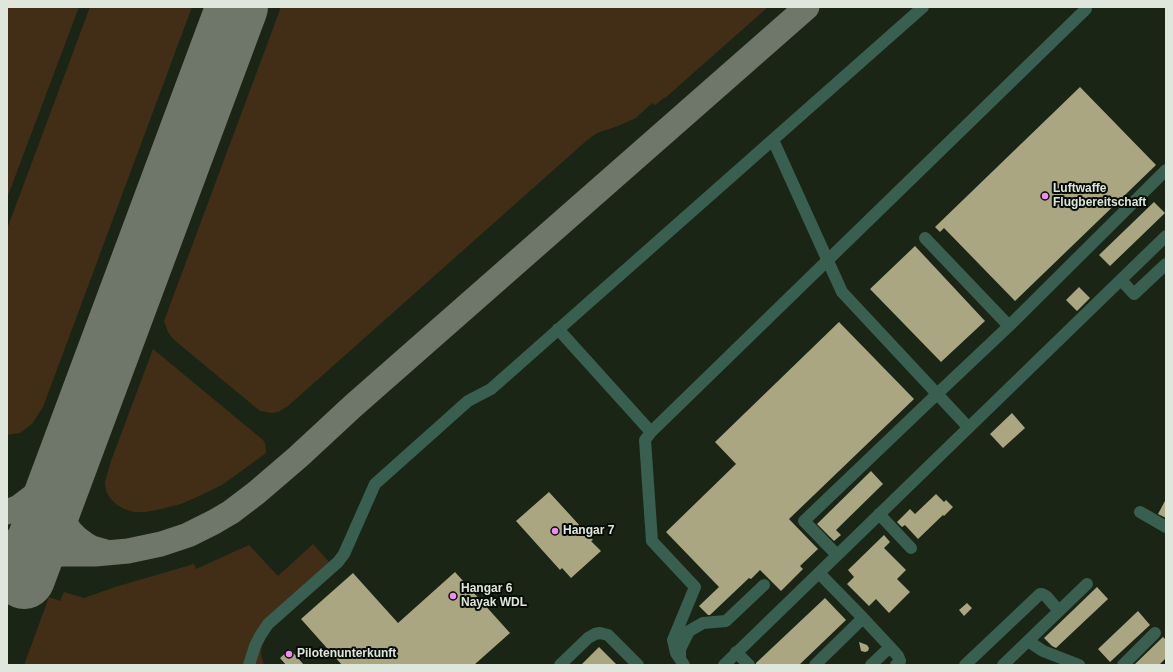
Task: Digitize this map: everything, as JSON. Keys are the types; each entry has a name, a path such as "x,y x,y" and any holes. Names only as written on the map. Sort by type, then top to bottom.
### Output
{"lane":[{"path":"249,665 255,646 268,624 338,562 344,554 375,484 468,401 491,389 923,7"},
{"path":"682,662 676,653 673,640 695,587 652,541 645,440 651,432 1087,8"},
{"path":"773,140 842,292 968,427"},
{"path":"837,555 804,521 1009,326 1166,170"},
{"path":"724,665 1166,236"},
{"path":"925,238 1009,326"},
{"path":"1121,280 1134,294 1166,264"},
{"path":"558,329 651,432"},
{"path":"1140,512 1166,527"},
{"path":"879,514 911,548"},
{"path":"819,573 890,647 900,661 896,665"},
{"path":"1003,665 1087,584"},
{"path":"682,662 680,649 689,631 703,623 726,621 764,585"},
{"path":"965,665 1040,594 1046,596 1060,611"},
{"path":"815,665 863,618"},
{"path":"560,665 588,638 600,633 608,635 638,665"},
{"path":"1123,665 1155,633"},
{"path":"1028,641 1043,651 1080,665"},
{"path":"871,665 890,647"},
{"path":"736,652 749,665"}],"shaded area":[{"path":"7,7 79,7 7,198"},
{"path":"90,7 192,7 43,407 32,424 20,433 7,435 7,229"},
{"path":"281,7 768,7 665,98 655,105 652,103 636,118 597,133 585,142 288,406 278,412 272,413 260,411 173,339 168,332 164,321"},
{"path":"153,349 263,440 265,443 266,453 222,485 199,496 181,504 161,509 146,512 134,512 124,509 110,498 106,491 105,482 111,461"},
{"path":"313,544 330,563 264,620 261,654 264,665 24,665 49,597 60,601 64,592 84,598 115,587 194,564 196,569 249,545 278,576"}],"building":[{"name":"Luftwaffe Flugbereitschaft","path":"1080,87 1156,165 1015,301 944,228 940,232 935,227"},
{"path":"1154,202 1165,213 1110,266 1099,255"},
{"path":"915,246 985,321 941,362 870,289"},
{"path":"1079,287 1090,298 1077,311 1066,300"},
{"path":"839,322 914,399 789,519 818,549 800,566 803,569 781,591 760,570 751,579 749,578 710,615 708,615 699,606 719,587 666,532 736,464 715,442"},
{"path":"1012,413 1025,428 1003,448 990,434"},
{"path":"871,471 883,484 836,530 841,535 834,541 817,524"},
{"name":"Hangar 7","path":"549,492 593,540 591,541 601,551 571,578 562,568 560,570 516,521"},
{"path":"936,494 944,502 946,500 953,507 918,539 905,525 902,527 897,522 910,509 915,514"},
{"path":"1166,499 1166,518 1158,514"},
{"path":"884,535 890,542 884,548 906,570 897,579 910,592 889,613 876,599 869,606 847,584 854,577 848,570"},
{"name":"Hangar 6 Nayak WDL","path":"455,572 510,633 474,665 342,665 301,619 353,573 398,623"},
{"path":"1097,587 1108,599 1056,648 1052,646 1044,638"},
{"path":"825,598 846,620 799,665 756,665 756,663"},
{"path":"967,603 972,608 964,616 959,610"},
{"path":"1138,611 1150,625 1110,662 1098,649"},
{"path":"1163,637 1166,640 1166,658 1159,665 1134,665"},
{"path":"859,642 867,645 869,648 868,651 861,651"},
{"path":"599,647 617,665 581,665"},
{"name":"Pilotenunterkunft","path":"290,649 304,665 286,665 280,658"}],"taxiway":[{"path":"7,542 55,554 95,554 128,551 161,544 188,535 231,512 298,457 353,406 807,7"},
{"path":"7,512 19,507 44,488 72,450"},
{"path":"60,482 59,501 64,522 78,539 92,548 106,552"}],"runway":[{"path":"24,578 237,7"}],"place":[{"name":"Luftwaffe Flugbereitschaft","path":"1045,196"},
{"name":"Hangar 7","path":"555,531"},
{"name":"Hangar 6 Nayak WDL","path":"453,596"},
{"name":"Pilotenunterkunft","path":"289,654"}]}
